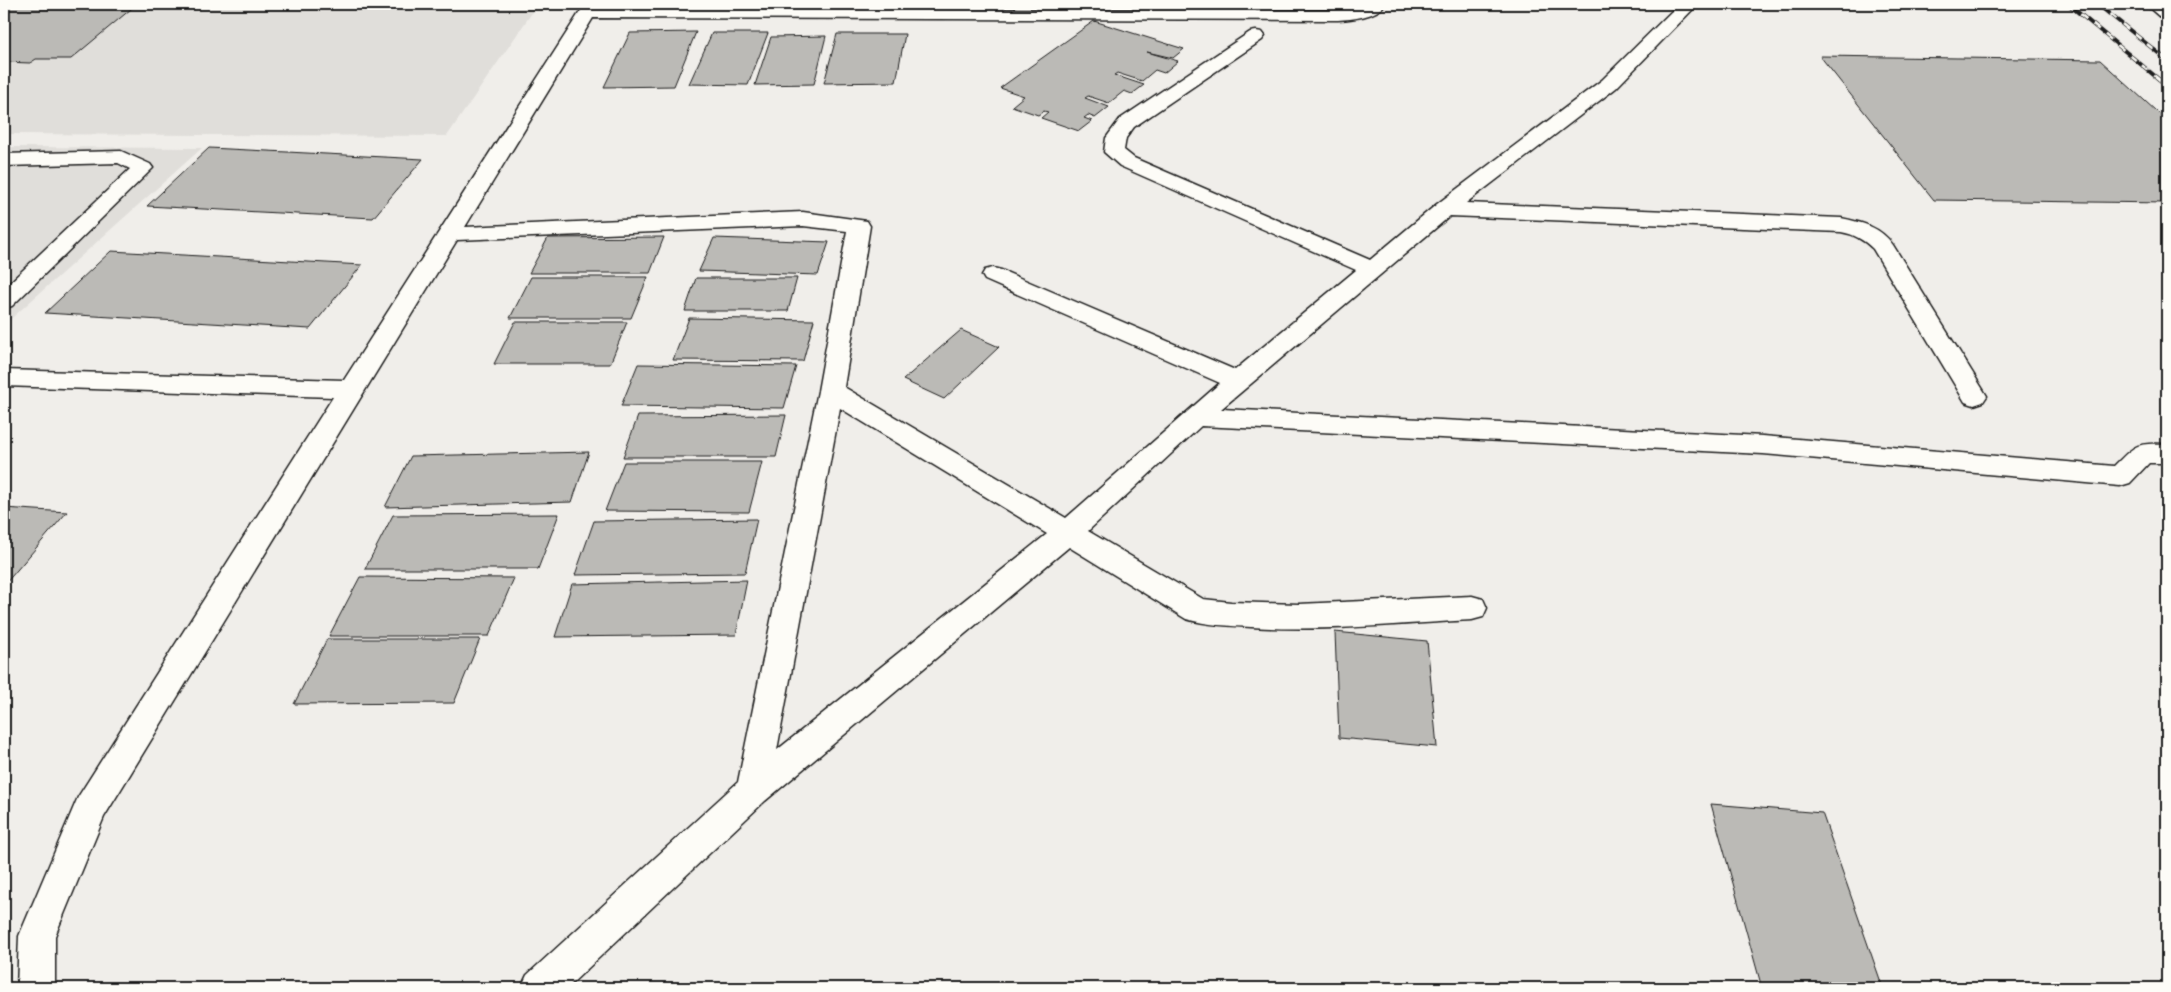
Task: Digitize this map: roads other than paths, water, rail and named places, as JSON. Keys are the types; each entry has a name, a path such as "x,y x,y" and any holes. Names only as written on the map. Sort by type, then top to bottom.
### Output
{"street":[{"path":"36,988 37,936 90,808 590,9 730,12 1296,14 1352,13 1367,10 1377,4"},
{"path":"540,988 753,790 1067,533 1195,416 1372,269 1445,209 1609,84 1689,4"},
{"path":"2154,4 2167,14"},
{"path":"1256,36 1126,123 1116,138 1114,152 1127,162 1372,269"},
{"path":"4,160 121,157 143,168 4,301"},
{"path":"1445,209 1855,227 1870,233 1882,245 1974,396"},
{"path":"450,234 803,219 859,226 832,391 753,790"},
{"path":"993,275 1238,381"},
{"path":"4,378 353,389"},
{"path":"832,391 1197,610 1237,616 1293,616 1472,608"},
{"path":"1195,416 1763,445 2120,476 2143,453 2167,454"}],"railway":[{"path":"2068,4 2167,86"},
{"path":"2097,4 2167,60"}]}
